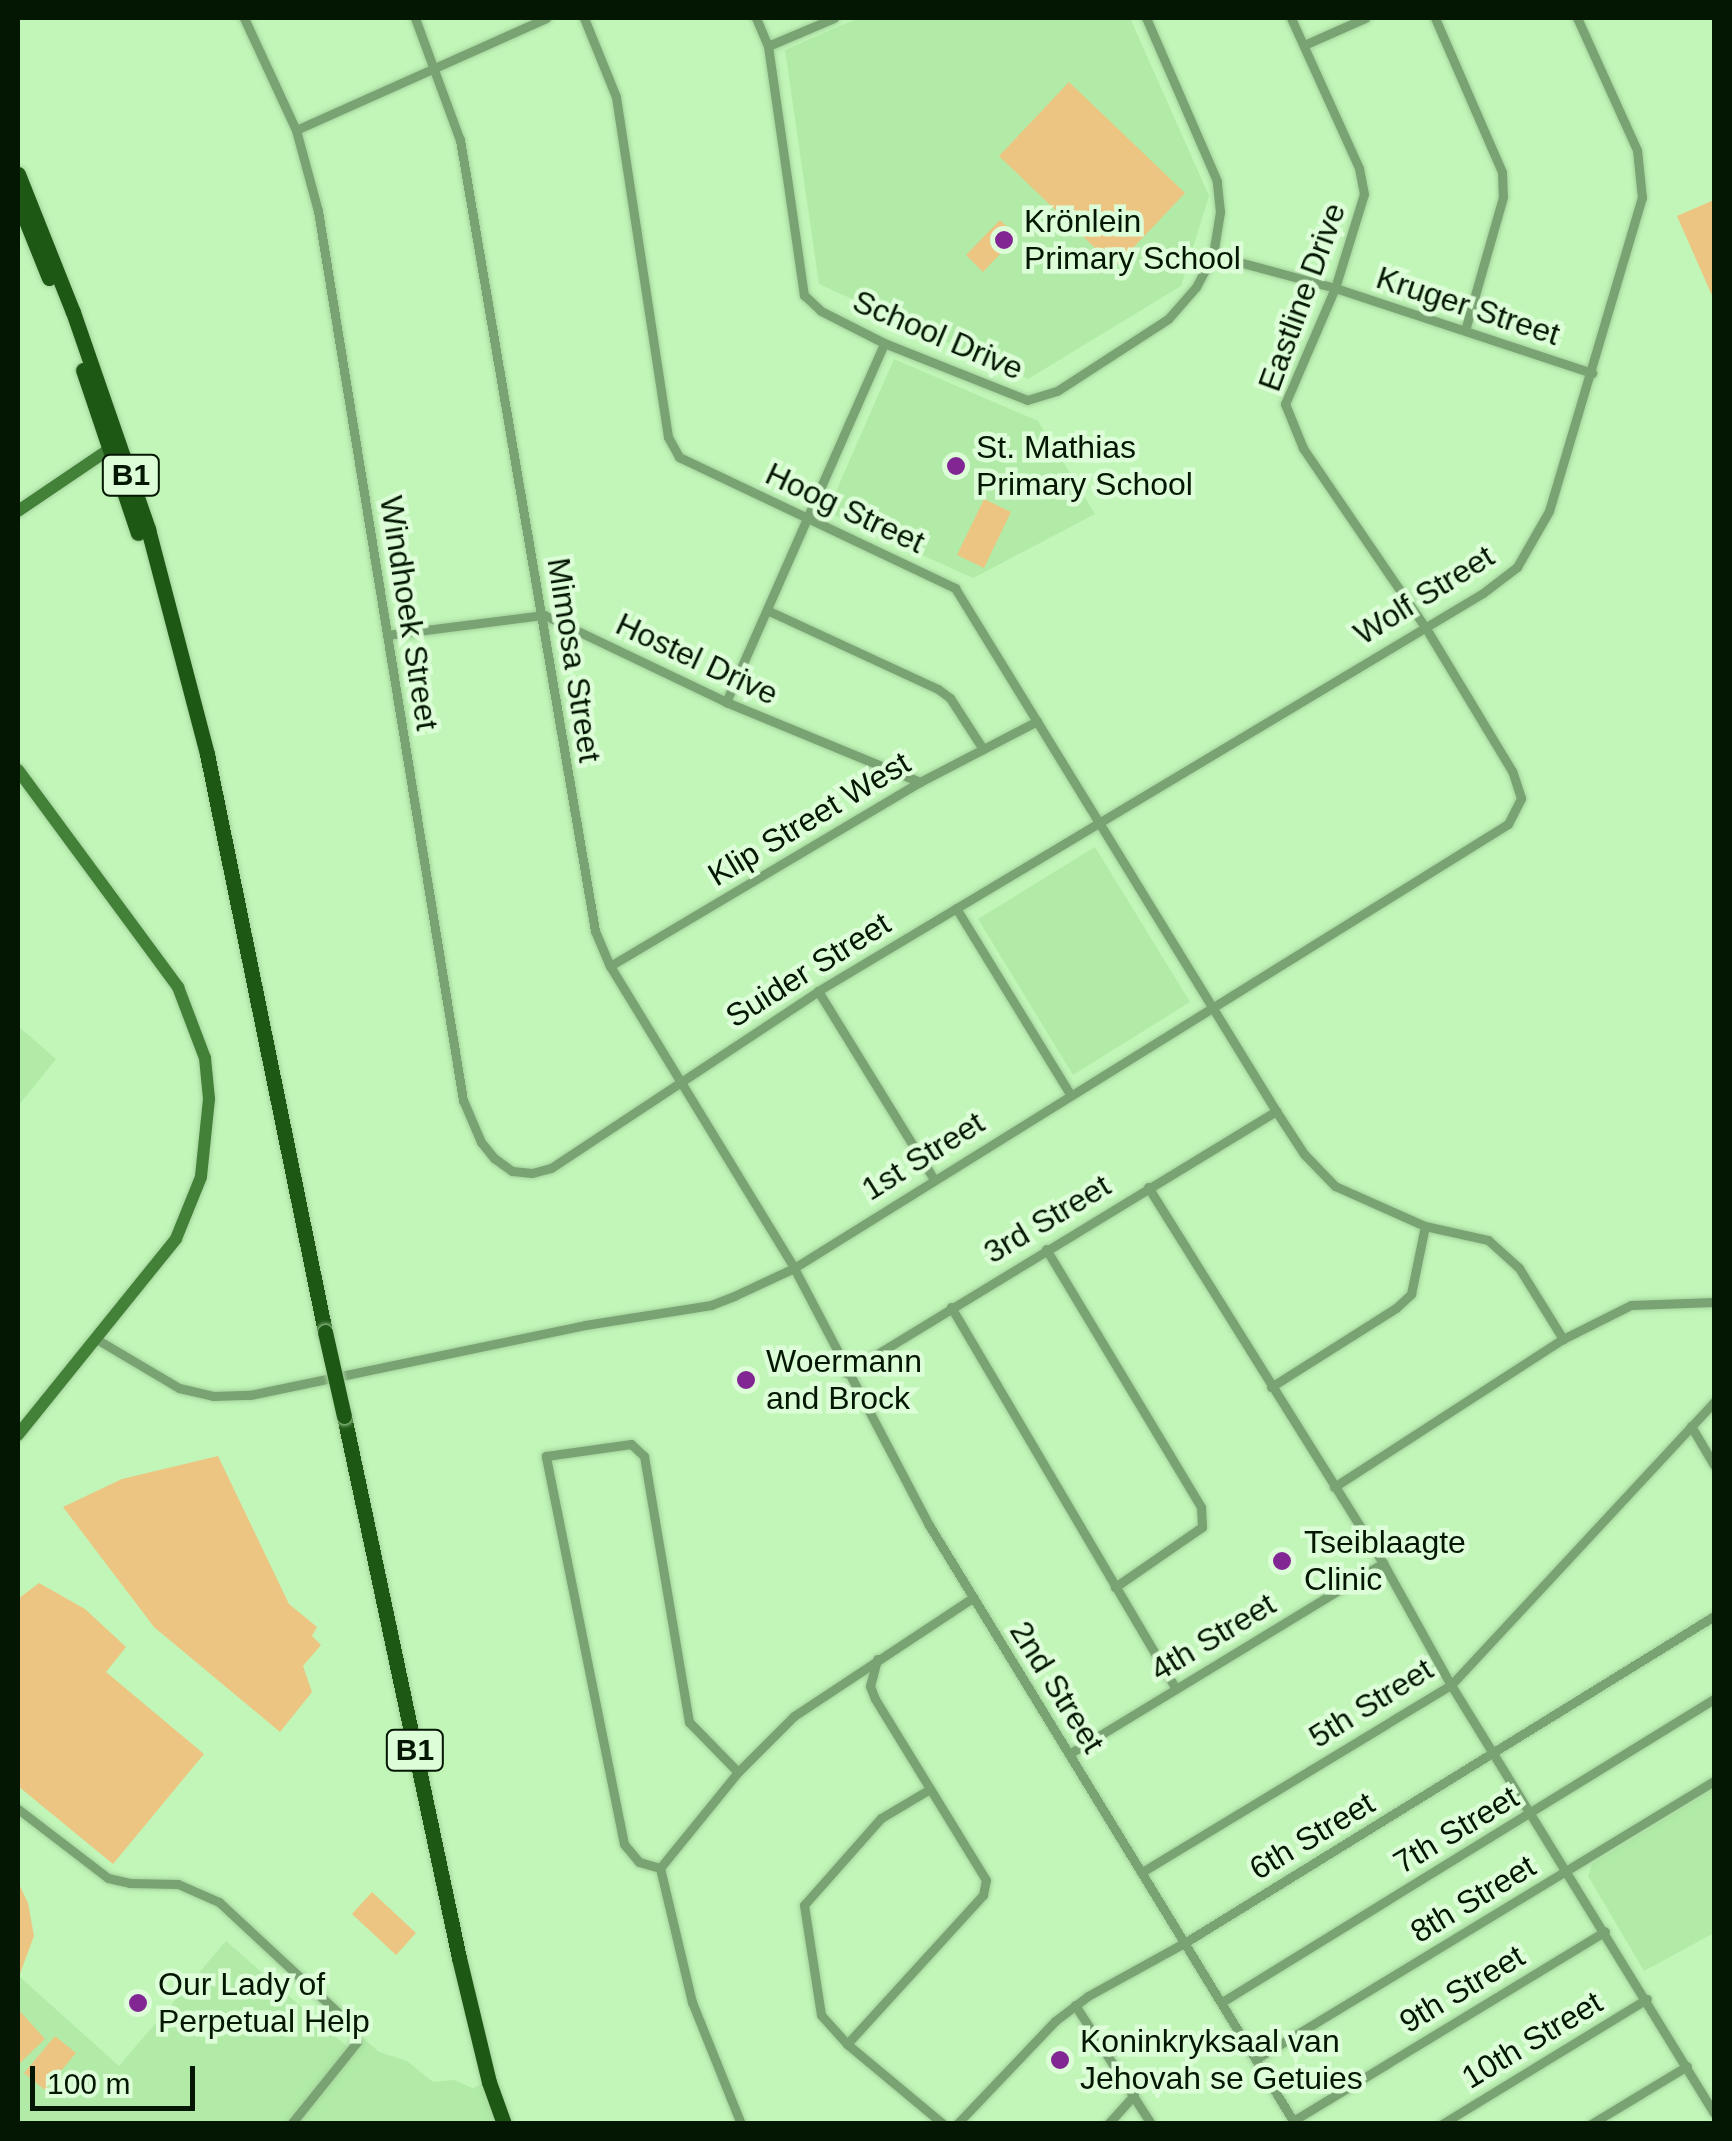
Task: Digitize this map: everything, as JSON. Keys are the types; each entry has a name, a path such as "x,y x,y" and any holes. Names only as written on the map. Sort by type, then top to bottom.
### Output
{"highway":[{"name":"B1","path":"18,174 116,446 178,642 207,754 210,786 463,1975 504,2124"},
{"name":"B1","path":"18,201 116,446"}],"main road":[{"path":"18,511 116,446"},
{"path":"18,770 158,954 193,1019 205,1058 208,1138 190,1210 159,1265 19,1433"}],"street":[{"name":"Windhoek Street","path":"244,18 296,130 329,269 463,1100 481,1142 512,1172 551,1168"},
{"name":"Mimosa Street","path":"414,18 436,67 460,140 595,931 610,966 794,1268"},
{"path":"296,130 546,18"},
{"name":"Hoog Street","path":"584,18 616,97 671,446 686,462 955,588 1304,1154 1335,1186 1425,1226 1488,1240 1519,1268 1563,1339"},
{"name":"School Drive","path":"756,18 768,46 804,294 821,311 884,343 1016,399 1044,396 1178,310 1212,255 1220,212 1217,181 1146,18"},
{"path":"768,46 834,18"},
{"name":"Eastline Drive","path":"1292,18 1359,168 1364,194 1335,288 1286,404 1303,448 1425,628"},
{"path":"1304,45 1366,18"},
{"path":"1434,18 1502,172 1503,197 1464,330"},
{"name":"Wolf Street","path":"1096,822 1425,628 1517,567 1533,544 1550,511 1642,198 1642,164 1577,18"},
{"name":"Kruger Street","path":"1212,255 1335,288 1592,374"},
{"path":"726,702 769,612 884,343"},
{"path":"769,612 938,689 950,698 982,749"},
{"path":"387,635 544,615"},
{"name":"Hostel Drive","path":"544,615 726,702 920,782"},
{"name":"1st Street","path":"98,1340 179,1388 212,1396 250,1396 585,1325 711,1305 794,1268 933,1178 1508,824 1521,798 1512,771 1425,628"},
{"name":"Klip Street West","path":"610,966 920,782 1037,722"},
{"name":"Suider Street","path":"551,1168 681,1078 818,991 1096,822"},
{"path":"956,908 1070,1094"},
{"path":"818,991 933,1178"},
{"name":"3rd Street","path":"846,1372 1276,1111"},
{"path":"1148,1187 1383,1564 1451,1686 1714,2112"},
{"path":"1272,1387 1396,1308 1411,1294 1425,1226"},
{"path":"1046,1249 1201,1507 1202,1527 1115,1587"},
{"name":"2nd Street","path":"794,1268 846,1372 972,1598 1294,2122"},
{"path":"1334,1487 1563,1339 1632,1305 1714,1302"},
{"path":"951,1308 1176,1689"},
{"name":"5th Street","path":"1142,1872 1451,1686 1714,1402"},
{"path":"1691,1426 1714,1466"},
{"path":"660,1868 640,1862 624,1844 546,1456 630,1444 644,1456 688,1722 738,1772"},
{"name":"4th Street","path":"1068,1754 1383,1564"},
{"path":"660,1868 738,1772 794,1716 972,1598"},
{"name":"6th Street","path":"957,2124 1076,2005 1186,1942 1714,1616"},
{"path":"848,2044 983,1895 986,1880 875,1700 870,1686 878,1659"},
{"name":"7th Street","path":"1222,2002 1714,1699"},
{"name":"8th Street","path":"1256,2059 1714,1781"},
{"path":"930,1789 881,1818 804,1906 821,2015 848,2044 943,2124"},
{"path":"18,1809 108,1878 178,1884 219,1902 356,2031 357,2042 291,2124"},
{"path":"660,1868 692,2002 740,2124"},
{"name":"9th Street","path":"1294,2122 1605,1931"},
{"name":"10th Street","path":"1442,2124 1647,1999"},
{"path":"1076,2005 1151,2124"},
{"path":"1591,2124 1686,2066"},
{"path":"1108,2124 1134,2096"}],"shaded area":[{"name":"Krönlein Primary School","path":"858,18 1130,18 1209,196 1181,286 1028,379 819,284 785,50"},
{"path":"1069,82 1185,193 1115,267 999,156"},
{"path":"1714,200 1714,300 1677,216"},
{"path":"1000,220 1017,236 983,272 966,255"},
{"name":"St. Mathias Primary School","path":"894,359 1038,421 1095,514 973,578 827,512"},
{"path":"984,499 1011,512 984,568 957,555"},
{"path":"1095,847 1190,1002 1073,1075 978,919"},
{"path":"18,1026 56,1059 18,1106"},
{"path":"218,1456 289,1604 317,1627 312,1636 321,1645 303,1666 312,1692 280,1732 154,1627 63,1507 122,1479"},
{"path":"39,1583 85,1609 126,1647 106,1672 204,1754 113,1864 18,1786 18,1599"},
{"path":"1714,1789 1714,1933 1644,1971 1588,1876 1592,1864"},
{"path":"18,1882 28,1903 34,1936 18,1979"},
{"path":"372,1892 416,1933 396,1955 352,1914"},
{"path":"226,1941 351,2050 355,2031 379,2052 407,2061 433,2082 454,2080 472,2088 489,2082 504,2123 18,2123 20,1977 119,2066"},
{"path":"18,2009 45,2039 18,2065"},
{"path":"55,2036 76,2053 45,2090 24,2073"}],"place":[{"name":"Krönlein Primary School","path":"1004,240"},
{"name":"St. Mathias Primary School","path":"956,466"},
{"name":"Woermann and Brock","path":"746,1380"},
{"name":"Tseiblaagte Clinic","path":"1282,1561"},
{"name":"Our Lady of Perpetual Help","path":"138,2003"},
{"name":"Koninkryksaal van Jehovah se Getuies","path":"1060,2060"}]}
